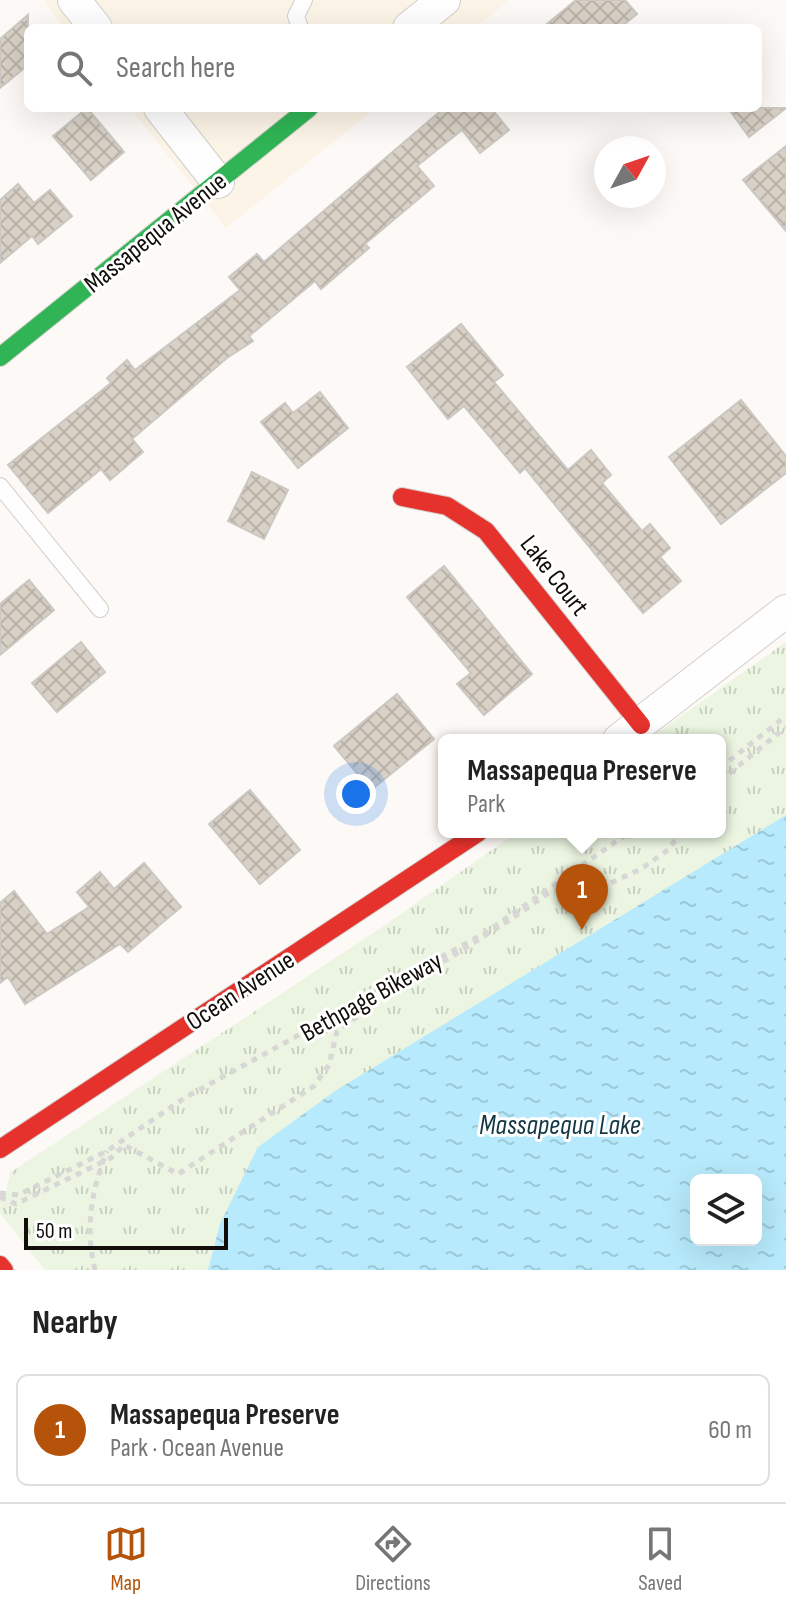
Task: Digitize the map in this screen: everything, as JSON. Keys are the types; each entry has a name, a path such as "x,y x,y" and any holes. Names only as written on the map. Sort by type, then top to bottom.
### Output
{"street":[{"path":"74,0 93,24"},
{"path":"414,24 444,0"},
{"path":"163,112 218,182"},
{"name":"Massapequa Avenue","path":"0,357 304,112"},
{"name":"Lake Court","path":"402,497 437,500 464,511 486,531 630,733"},
{"path":"630,733 786,611"},
{"name":"Ocean Avenue","path":"0,1149 470,838"},
{"path":"0,1265 4,1270"}],"lane":[{"path":"299,24 296,16 304,0"},
{"path":"0,486 100,609"}],"path":[{"path":"726,763 786,716"},
{"path":"726,776 786,727"},
{"name":"Bethpage Bikeway","path":"0,1195 18,1195 107,1151 186,1097 485,933 621,838"},
{"path":"0,1195 16,1204 102,1162 124,1145 178,1174 314,1086 329,1065 337,1031 361,1013 470,947 550,892 567,888 589,893 641,869 668,850 677,838"},
{"path":"95,1270 88,1226 107,1151"}],"shaded area":[{"path":"43,0 509,0 480,24 62,24"},
{"path":"133,112 371,112 226,228"}],"green space":[{"path":"786,642 786,1270 45,1270 0,1213 0,1197 5,1194 11,1172 381,928 508,838 726,838 726,734 656,734"}],"water":[{"name":"Massapequa Lake","path":"786,815 786,1270 208,1270 220,1224 258,1147 335,1091"}],"building":[{"path":"576,0 625,0 637,14 625,24 547,24"},
{"path":"28,15 28,24 24,24 24,68 0,88 0,39"},
{"path":"786,108 749,137 731,112"},
{"path":"82,112 90,112 124,152 91,180 53,136"},
{"path":"439,112 494,112 509,130 480,153 462,130 417,166 434,186 365,244 369,248 321,289 315,281 249,336 253,341 227,358 132,439 143,452 110,480 101,469 48,513 8,465 111,383 107,378 127,360 135,370 240,290 229,277 257,254 264,262"},
{"path":"786,146 786,231 743,180"},
{"path":"18,184 34,203 50,190 72,216 38,244 32,236 0,263 0,200"},
{"path":"461,324 503,375 494,382 568,470 591,450 611,475 602,483 642,531 650,524 670,548 660,557 681,581 643,613 525,468 520,473 464,406 448,419 407,367"},
{"path":"320,392 348,428 298,468 261,422 285,403 293,413"},
{"path":"741,400 786,456 786,473 721,524 669,457"},
{"path":"252,472 288,490 264,539 228,521"},
{"path":"444,566 532,674 484,715 457,684 471,673 407,597"},
{"path":"29,580 54,610 0,655 0,604"},
{"path":"81,642 105,672 57,712 32,683"},
{"path":"397,694 434,739 371,790 334,746"},
{"path":"250,790 300,850 260,884 209,824"},
{"path":"144,863 181,907 128,952 120,944 25,1004 8,977 0,983 0,903 14,891 47,934 89,907 77,892 100,872 114,889"}],"traffic: fast":[{"path":"0,357 304,112"}],"traffic: jam":[{"path":"402,497 447,506 486,531 641,725"},
{"path":"0,1149 470,838"},
{"path":"0,1265 4,1270"}],"place":[{"name":"Massapequa Preserve","path":"582,930"}]}
